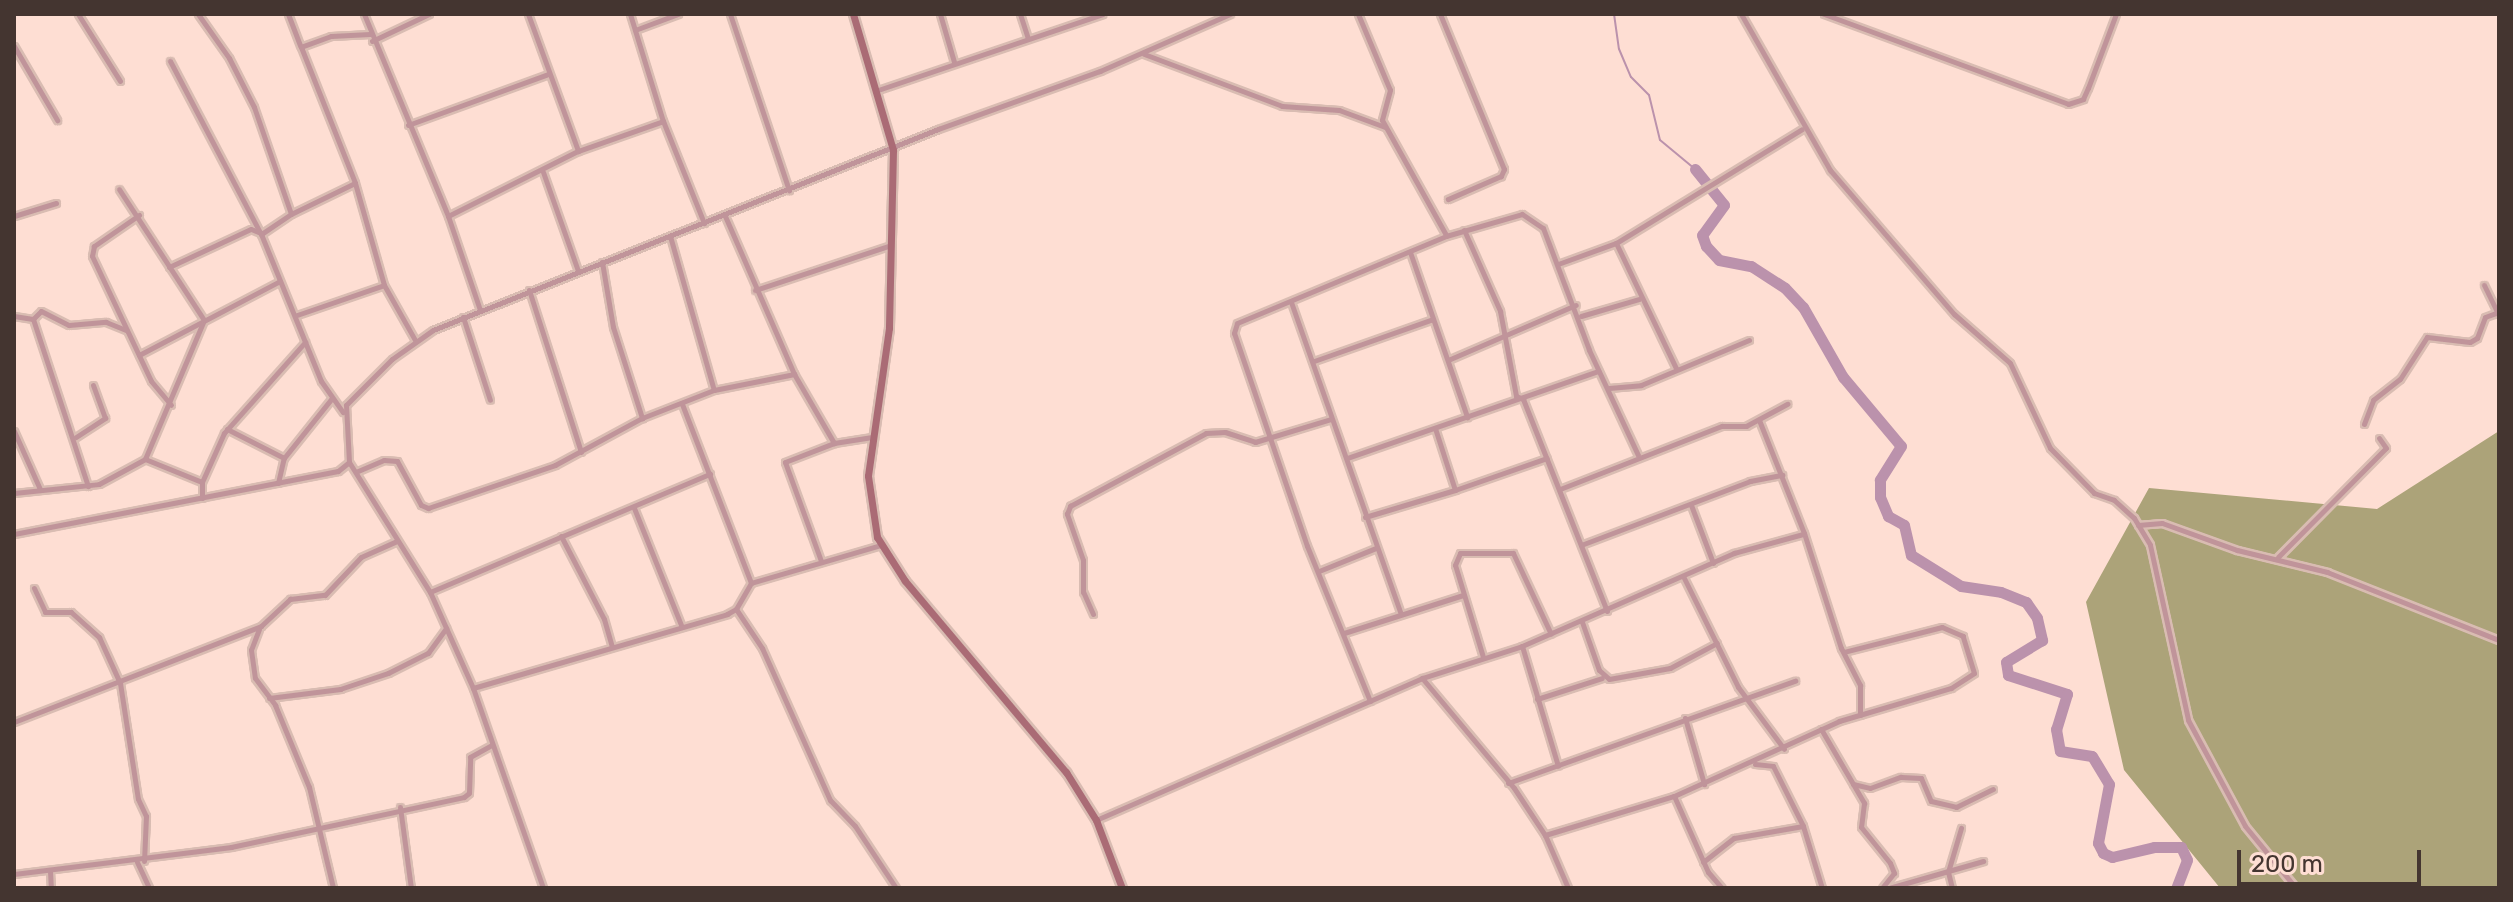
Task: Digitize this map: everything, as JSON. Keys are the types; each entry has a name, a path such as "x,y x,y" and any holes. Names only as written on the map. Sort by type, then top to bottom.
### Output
{"main road":[{"path":"853,14 878,90 893,150 887,357 871,437 868,492 881,545 905,581 1066,772 1096,820 1122,888"}],"street":[{"path":"78,14 120,81"},
{"path":"198,14 229,58 254,107 291,214"},
{"path":"288,14 355,183 384,285 415,340"},
{"path":"364,14 371,38 448,216 480,310"},
{"path":"301,47 331,36 371,38 429,14"},
{"path":"528,14 578,151"},
{"path":"630,14 663,121 704,223"},
{"path":"635,30 678,14"},
{"path":"730,14 789,190"},
{"path":"940,14 954,62"},
{"path":"1020,14 1028,38"},
{"path":"878,90 1101,14"},
{"path":"343,413 364,384 415,340 463,317 1143,53 1230,14"},
{"path":"1358,14 1390,90 1385,127 1446,236"},
{"path":"1440,14 1504,169 1501,176 1448,199"},
{"path":"1741,14 1802,129 1830,170 1954,314 2010,363 2050,448 2094,493 2114,500 2138,525 2161,589 2188,720 2245,826 2296,888"},
{"path":"1824,14 2068,104 2083,99 2116,14"},
{"path":"14,46 57,120"},
{"path":"1143,53 1282,106 1339,110 1385,127"},
{"path":"170,61 261,234 297,315 305,342 332,398 343,413 349,462 358,471 430,592 473,688 543,888"},
{"path":"408,125 548,74"},
{"path":"448,216 543,172 578,151 663,121"},
{"path":"1558,264 1616,243 1802,129"},
{"path":"543,172 578,271"},
{"path":"261,234 291,214 355,183"},
{"path":"119,189 139,215 204,320"},
{"path":"14,216 56,203"},
{"path":"1370,701 1319,571 1234,333 1237,323 1446,236 1522,214 1543,228 1581,316 1598,371 1609,388 1638,455"},
{"path":"139,215 92,250 126,330 171,405"},
{"path":"725,216 794,374 834,443"},
{"path":"169,267 251,229 261,234"},
{"path":"1464,230 1505,334 1514,389 1523,399 1607,611"},
{"path":"670,236 714,390"},
{"path":"1616,243 1635,291 1676,368"},
{"path":"755,290 892,245"},
{"path":"1410,251 1467,417"},
{"path":"602,262 613,327 642,418"},
{"path":"139,355 280,281"},
{"path":"297,315 384,285"},
{"path":"2364,424 2373,400 2400,379 2427,337 2470,342 2477,338 2485,317 2498,313 2484,285"},
{"path":"529,290 581,452"},
{"path":"1630,298 1635,291"},
{"path":"1581,316 1630,298 1639,299"},
{"path":"1291,302 1401,614"},
{"path":"1448,360 1576,305"},
{"path":"14,316 33,319 44,311 69,325 106,322 126,330"},
{"path":"463,317 490,400"},
{"path":"33,319 76,437 88,486"},
{"path":"1314,361 1433,319"},
{"path":"14,493 88,486 125,474 145,459 171,405 204,320"},
{"path":"1609,388 1617,390 1676,368 1708,361 1749,340"},
{"path":"202,498 202,482 227,429 305,342"},
{"path":"1347,458 1598,371"},
{"path":"358,471 384,460 397,461 421,505 428,508 581,452 642,418 714,390 794,374"},
{"path":"76,437 105,418 93,385"},
{"path":"1613,397 1617,390"},
{"path":"278,483 284,458 332,398"},
{"path":"682,404 751,583"},
{"path":"1560,489 1638,455 1759,420 1787,404"},
{"path":"1093,614 1083,592 1083,560 1067,514 1070,506 1206,433 1225,432 1245,442 1271,438 1331,419"},
{"path":"1759,420 1782,475 1844,652 1860,685 1860,715"},
{"path":"1435,428 1455,490"},
{"path":"227,429 284,458"},
{"path":"14,431 40,489"},
{"path":"821,561 784,467 834,443 871,437"},
{"path":"2277,558 2386,448 2379,438"},
{"path":"1365,517 1547,458"},
{"path":"145,459 202,482"},
{"path":"14,534 328,474 349,462"},
{"path":"430,592 710,474"},
{"path":"1581,545 1750,481 1782,475"},
{"path":"1691,505 1713,563"},
{"path":"634,508 681,625"},
{"path":"2138,525 2162,523 2327,572 2499,640"},
{"path":"1096,820 1422,678 1522,646 1713,563 1803,534"},
{"path":"561,536 604,619 612,647"},
{"path":"14,722 261,626 290,599 325,595 361,557 397,541"},
{"path":"473,688 736,609 751,583 881,545"},
{"path":"1319,571 1376,548"},
{"path":"1483,657 1463,595 1457,556 1507,549 1523,568 1551,634"},
{"path":"1683,576 1745,699 1784,749"},
{"path":"34,588 45,612 71,612 99,637 120,683 138,799 146,816 141,862 149,888"},
{"path":"1344,633 1463,595"},
{"path":"736,609 762,648 830,800 855,826 896,888"},
{"path":"1582,622 1602,678"},
{"path":"261,626 251,658 257,686 269,698 309,787 315,825 333,888"},
{"path":"1545,835 1674,796 1784,749 1821,729 1951,688 1970,680 1974,667 1963,636 1942,627 1844,652"},
{"path":"269,698 340,689 388,673 428,653 446,628"},
{"path":"1537,699 1602,678 1670,668 1717,643"},
{"path":"1522,646 1558,756 1558,766"},
{"path":"1422,678 1508,783 1545,835 1568,888"},
{"path":"1508,783 1795,681"},
{"path":"1685,718 1704,784"},
{"path":"1821,729 1864,803 1861,827 1894,873 1906,881"},
{"path":"14,874 141,862 400,807 464,797 469,793 470,757 492,745"},
{"path":"1558,756 1565,762"},
{"path":"1750,764 1773,766 1803,826 1822,888"},
{"path":"1852,784 1870,788 1901,777 1921,778 1931,801 1956,807 1993,789"},
{"path":"1674,796 1703,862 1722,888"},
{"path":"400,807 411,888"},
{"path":"1703,862 1734,838 1803,826"},
{"path":"1952,888 1948,872 1961,828"},
{"path":"1889,888 1983,861"},
{"path":"50,871 51,888"},
{"path":"1882,888 1894,873"}],"shaded area":[{"path":"2499,431 2499,888 2220,888 2124,770 2086,602 2149,488 2377,509"}],"waterway":[{"path":"1614,14 1619,49 1631,77 1649,95 1660,140 1695,169"},
{"path":"1695,169 1724,205 1702,235 1706,246 1719,260 1751,266 1785,288 1803,307 1843,377 1901,446 1880,480 1880,497 1888,516 1904,525 1911,555 1961,586 2001,592 2026,602 2037,618 2042,640 2006,662 2008,675 2067,694 2056,729 2060,751 2092,756 2109,784 2098,843 2103,853 2112,857 2154,847 2181,847 2187,860 2176,888"}]}
